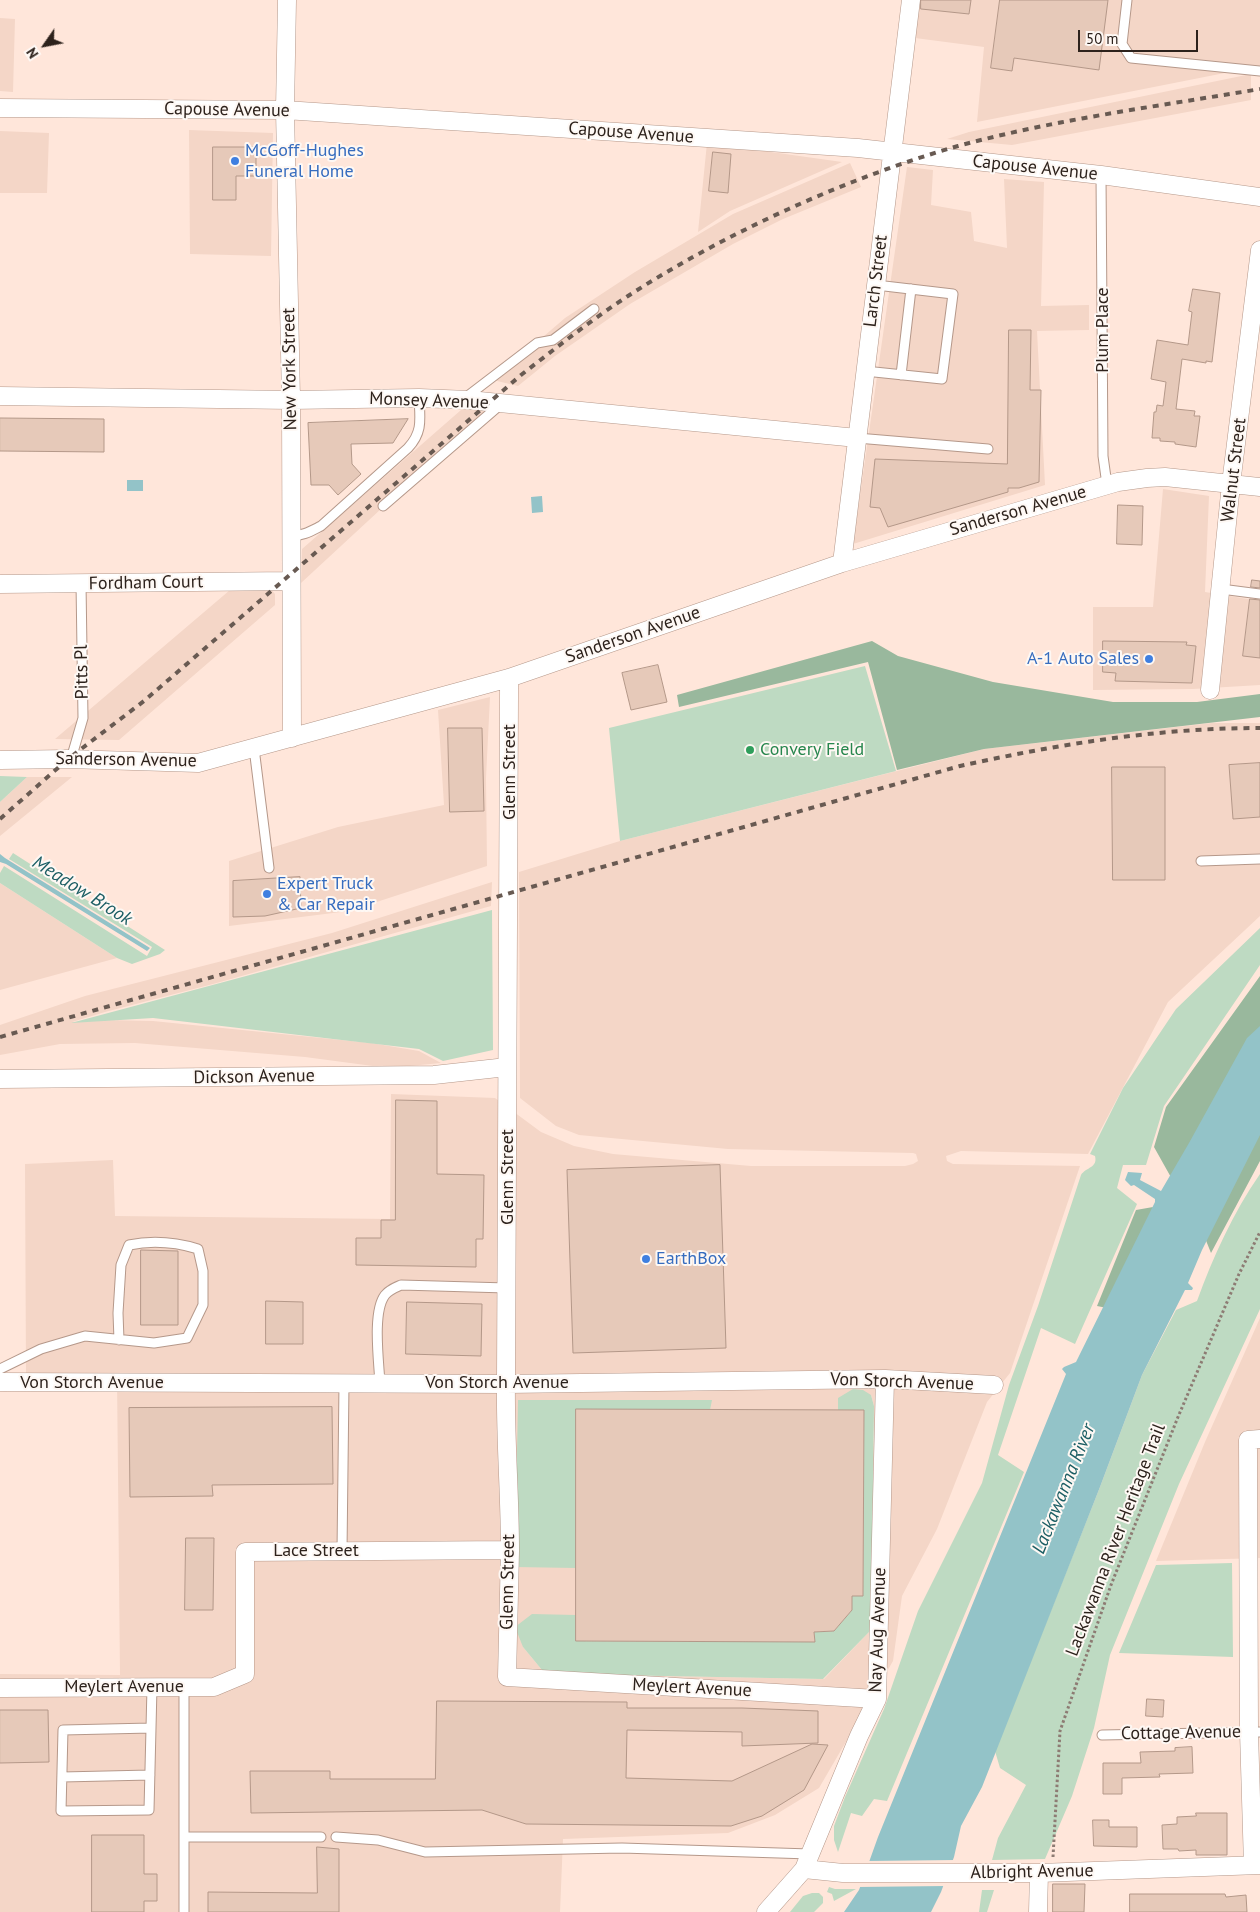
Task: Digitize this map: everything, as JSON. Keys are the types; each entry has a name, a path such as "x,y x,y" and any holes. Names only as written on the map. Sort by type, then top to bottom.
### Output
{"street":[{"name":"New York Street","path":"286,0 285,110 291,400 292,738"},
{"name":"Larch Street","path":"842,563 911,0"},
{"name":"Capouse Avenue","path":"0,108 285,110 858,148 1101,175 1260,197"},
{"name":"Walnut Street","path":"1210,690 1231,484 1255,342 1260,250"},
{"name":"Monsey Avenue","path":"0,396 291,400 420,398 462,400 857,438"},
{"name":"Sanderson Avenue","path":"0,760 71,759 198,763 509,678 842,563 1107,485 1165,477 1260,487"},
{"name":"Fordham Court","path":"0,584 291,581"},
{"name":"Glenn Street","path":"507,1677 510,1550 506,1384 509,1148 507,1067 510,870 509,678"},
{"name":"Dickson Avenue","path":"0,1080 434,1076 507,1067"},
{"name":"Von Storch Avenue","path":"0,1382 506,1384 885,1379 994,1385"},
{"name":"Nay Aug Avenue","path":"766,1912 807,1861 859,1736 877,1699 885,1379"},
{"path":"1254,1440 1256,1865"},
{"name":"Lace Street","path":"245,1674 245,1552 510,1550"},
{"name":"Meylert Avenue","path":"0,1688 214,1686 245,1674"},
{"name":"Meylert Avenue","path":"507,1677 877,1699"},
{"name":"Albright Avenue","path":"807,1861 843,1873 1046,1872 1256,1865"},
{"path":"1038,1912 1046,1872"}],"lane":[{"path":"1127,0 1122,44 1131,58 1260,71"},
{"name":"Plum Place","path":"1101,175 1104,456 1107,485"},
{"path":"866,371 942,380 953,294 876,285"},
{"path":"901,375 911,289"},
{"path":"462,400 537,343 552,340 594,309"},
{"path":"292,536 309,533 321,526 408,448 418,434 420,398"},
{"path":"383,506 501,404"},
{"path":"857,438 988,449"},
{"name":"Pitts Pl","path":"71,759 83,718 81,583"},
{"path":"1221,589 1260,594"},
{"path":"254,748 269,868"},
{"path":"1201,861 1260,859"},
{"path":"0,1369 41,1349 85,1336 154,1344 187,1338 203,1305 203,1271 198,1249 179,1243 148,1241 129,1245 122,1265 118,1313 120,1340"},
{"path":"380,1384 378,1314 384,1297 390,1289 401,1285 507,1288"},
{"path":"342,1551 344,1384"},
{"path":"184,1686 184,1912"},
{"path":"151,1728 63,1730 61,1811 148,1810 150,1775 152,1687"},
{"name":"Cottage Avenue","path":"1102,1735 1254,1732"},
{"path":"62,1777 150,1775"},
{"path":"184,1837 321,1837"},
{"path":"336,1837 378,1840 425,1852 622,1848 807,1861"}],"path":[{"name":"Lackawanna River Heritage Trail","path":"1046,1872 1053,1829 1060,1731 1111,1585 1174,1426 1239,1274 1260,1232"}],"shaded area":[{"path":"920,0 1260,0 1260,66 977,122 984,47 915,38"},
{"path":"0,18 15,19 13,92 0,91"},
{"path":"1251,74 1251,100 1012,145 947,139 969,132"},
{"path":"189,130 273,133 271,256 190,254"},
{"path":"0,131 49,133 47,193 0,193"},
{"path":"707,143 842,162 730,211 698,232"},
{"path":"850,163 861,187 783,219 733,244 630,304 555,356 518,386 493,380 565,318 635,272 733,214"},
{"path":"907,167 933,170 931,205 971,212 974,241 1007,248 1004,179 1044,182 1041,306 1089,305 1089,330 1037,331 1045,485 853,544"},
{"path":"489,409 301,583 302,549 461,410"},
{"path":"1163,489 1209,496 1205,592 1260,601 1260,685 1193,689 1093,690 1093,607 1153,607"},
{"path":"270,588 275,594 275,605 119,740 55,739 230,590"},
{"path":"490,697 486,778 487,866 349,911 229,926 229,861 338,827 444,805 438,710"},
{"path":"1212,723 1260,723 1260,916 1168,1002 1088,1154 961,1151 946,1156 947,1161 953,1164 1080,1166 1010,1373 987,1402 937,1529 902,1596 893,1661 819,1788 775,1815 728,1833 563,1839 560,1912 0,1912 0,1674 120,1675 117,1377 26,1376 25,1164 113,1160 115,1216 390,1219 391,1094 495,1098 541,1132 574,1146 613,1154 751,1166 905,1166 913,1164 918,1161 916,1154 913,1153 728,1149 579,1135 556,1126 520,1098 519,872 620,841 984,749","holes":["871,1395 874,1406 871,1630 824,1679 558,1674 542,1670 523,1647 576,1615 576,1641 815,1642 814,1632 834,1631 852,1610 852,1596 863,1596 864,1410"]},
{"path":"27,777 72,777 0,836 0,802"},
{"path":"492,882 491,906 72,1022 106,1020 153,1021 371,1043 419,1051 441,1063 388,1068 305,1057 135,1043 60,1044 0,1055 0,1025 85,996 332,933"},
{"path":"0,883 117,958 0,990"},
{"path":"1260,1318 1260,1558 1156,1561 1205,1442"}],"green space":[{"path":"872,641 898,656 993,682 1113,702 1197,702 1260,694 1260,717 984,749 897,770 868,662 679,707 677,695"},
{"name":"Convery Field","path":"865,666 896,771 620,841 609,728"},
{"path":"0,776 27,777 0,802"},
{"path":"13,853 165,950 160,954 132,964 117,958 0,883 0,873 4,866 147,956 152,947 9,859"},
{"path":"492,910 493,1050 443,1061 419,1049 153,1018 71,1023"},
{"path":"1260,928 1260,965 1164,1106 1146,1165 1123,1165 1117,1188 1137,1204 1075,1344 1041,1328 998,1455 1024,1472 887,1801 874,1799 862,1816 851,1813 838,1852 834,1840 834,1826 884,1709 918,1611 982,1483 1009,1385 1038,1306 1081,1175 1095,1163 1095,1156 1090,1154 1123,1088 1176,1009"},
{"path":"1260,976 1260,1161 1211,1253 1205,1238 1154,1147 1166,1107"},
{"path":"1260,1174 1260,1309 1179,1484 1110,1655 1094,1728 1072,1796 1045,1859 992,1860 998,1838 1026,1785 1000,1768 995,1751 1100,1487 1142,1375 1176,1310 1197,1301 1224,1236"},
{"path":"1153,1207 1112,1309 1097,1306 1136,1210"},
{"path":"853,1389 863,1390 871,1395 874,1406 871,1630 823,1679 558,1674 542,1670 523,1647 515,1627 532,1614 576,1615 577,1641 815,1642 814,1632 834,1631 852,1610 852,1596 863,1595 864,1411 838,1410 838,1398"},
{"path":"518,1400 712,1400 710,1410 576,1568 515,1567"},
{"path":"1232,1563 1233,1657 1119,1653 1156,1565"},
{"path":"829,1887 835,1889 856,1889 834,1901 832,1894 827,1892"},
{"path":"982,1890 994,1890 987,1912 979,1912"},
{"path":"819,1893 823,1897 823,1903 814,1912 790,1912 803,1896"}],"water":[{"path":"127,480 143,480 143,491 127,491"},
{"path":"542,496 543,512 532,513 531,497"},
{"path":"0,854 150,948 147,951 0,862"},
{"name":"Lackawanna River","path":"1260,1026 1260,1135 1202,1250 1188,1283 1193,1288 1192,1290 1185,1290 1142,1375 982,1787 961,1826 954,1857 941,1892 931,1912 844,1912 859,1890 878,1837 1066,1374 1062,1369 1076,1362 1155,1202 1155,1199 1134,1185 1131,1186 1125,1180 1128,1172 1142,1173 1140,1180 1161,1191 1247,1038"}],"pier":[{"path":"956,1860 946,1886 857,1887 866,1861"}],"building":[{"path":"921,0 971,0 969,14 921,9"},
{"path":"1000,0 1108,0 1099,70 1014,58 1012,71 991,68"},
{"name":"McGoff-Hughes Funeral Home","path":"213,147 256,147 256,176 236,176 236,200 213,200"},
{"path":"713,152 731,154 728,193 709,191"},
{"path":"1193,289 1220,293 1212,362 1206,361 1206,363 1182,359 1176,409 1195,411 1194,416 1200,416 1196,447 1160,441 1160,438 1152,438 1154,412 1156,412 1157,405 1163,406 1166,382 1151,379 1157,340 1188,345 1192,312 1189,311"},
{"path":"1009,330 1031,330 1030,390 1041,390 1039,482 1019,488 1008,488 1008,492 888,527 880,508 870,507 875,459 1007,464"},
{"path":"0,418 104,419 104,452 0,451"},
{"path":"408,419 393,443 351,444 352,464 361,474 338,495 329,485 311,485 308,423"},
{"path":"1118,505 1143,506 1142,545 1117,544"},
{"path":"1252,580 1260,581 1260,588 1251,587"},
{"path":"1250,599 1260,600 1260,658 1243,656"},
{"name":"A-1 Auto Sales","path":"1103,641 1187,642 1186,645 1196,646 1192,683 1115,681 1116,673 1103,672"},
{"path":"658,665 667,702 631,710 622,673"},
{"path":"448,728 482,728 484,811 450,812"},
{"path":"1260,763 1260,817 1233,819 1229,765"},
{"path":"1112,767 1165,767 1165,880 1113,880"},
{"name":"Expert Truck & Car Repair","path":"300,877 301,908 265,916 233,917 233,881"},
{"path":"396,1100 437,1101 437,1174 484,1175 483,1239 476,1239 476,1267 356,1265 356,1238 381,1238 381,1220 395,1220"},
{"name":"EarthBox","path":"720,1165 726,1348 573,1353 567,1170"},
{"path":"141,1250 178,1251 178,1325 141,1325"},
{"path":"266,1301 303,1302 303,1344 266,1344"},
{"path":"407,1302 482,1304 481,1356 406,1354"},
{"path":"332,1407 333,1484 212,1485 213,1496 130,1497 129,1408"},
{"path":"576,1409 864,1410 863,1596 852,1596 852,1610 834,1631 814,1632 815,1642 576,1641"},
{"path":"186,1538 214,1538 213,1610 185,1610"},
{"path":"1147,1699 1164,1700 1163,1717 1146,1716"},
{"path":"437,1701 627,1702 627,1708 742,1708 818,1711 818,1743 742,1746 742,1732 627,1730 626,1778 732,1781 812,1744 828,1745 804,1790 762,1816 731,1826 526,1824 482,1810 251,1813 250,1771 330,1771 330,1779 435,1779"},
{"path":"0,1710 48,1710 49,1762 0,1763"},
{"path":"1192,1747 1193,1773 1159,1774 1160,1777 1122,1778 1122,1794 1103,1794 1103,1763 1141,1763 1140,1752 1175,1751 1175,1748"},
{"path":"1196,1813 1227,1813 1227,1855 1196,1855 1196,1850 1179,1851 1178,1849 1163,1849 1162,1825 1177,1824 1177,1817 1196,1816"},
{"path":"1093,1820 1109,1820 1109,1827 1137,1827 1137,1847 1094,1846"},
{"path":"92,1835 144,1835 144,1874 157,1874 157,1901 144,1901 144,1912 92,1912"},
{"path":"317,1847 339,1849 339,1912 208,1912 208,1892 317,1893"},
{"path":"1053,1884 1085,1884 1084,1912 1053,1912"},
{"path":"1130,1894 1225,1894 1226,1897 1246,1895 1247,1912 1130,1912"}],"railway":[{"path":"0,819 68,759 144,701 521,375 574,334 665,273 705,250 788,209 873,174 958,146 1033,128 1260,89"},
{"path":"0,1037 960,766 1072,744 1146,734 1260,728"}],"place":[{"name":"McGoff-Hughes Funeral Home","path":"235,161"},
{"name":"A-1 Auto Sales","path":"1149,659"},
{"name":"Convery Field","path":"750,750"},
{"name":"Expert Truck & Car Repair","path":"267,894"},
{"name":"EarthBox","path":"646,1259"}],"water label":[{"name":"Meadow Brook","path":"82,891"}]}
